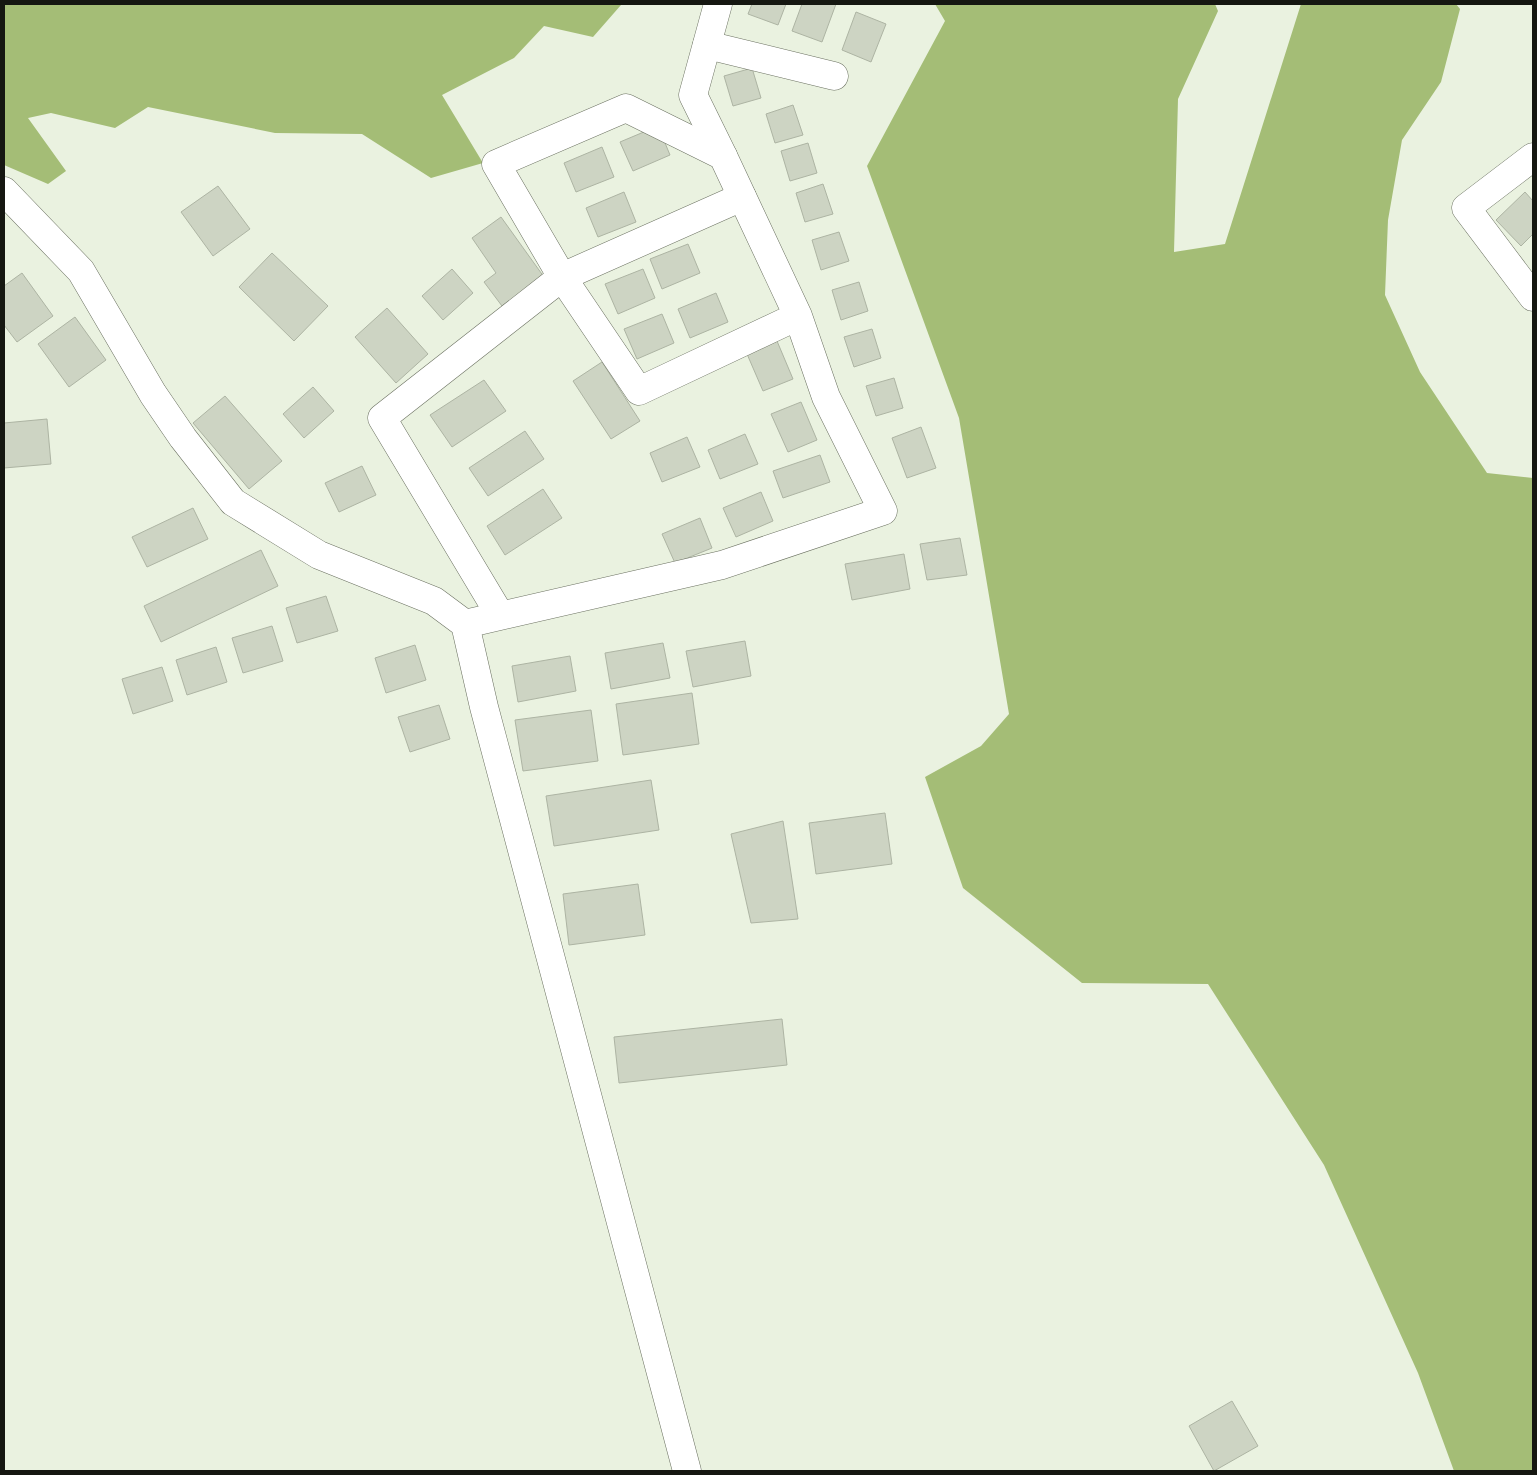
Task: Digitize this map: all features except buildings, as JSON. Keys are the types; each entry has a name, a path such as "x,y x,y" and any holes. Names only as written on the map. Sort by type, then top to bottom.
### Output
{"street":[{"path":"465,624 722,565 883,511 826,397 798,316 693,95 718,4"},
{"path":"707,45 834,76"},
{"path":"723,156 626,108 496,164 562,277 639,391 798,316"},
{"path":"1533,157 1466,208 1533,296"},
{"path":"4,191 80,271 153,394 183,438 233,502 319,556 434,601 465,624 484,707 687,1471"},
{"path":"500,615 382,418 562,277 742,197"}],"green space":[{"path":"4,4 621,5 593,37 544,26 514,58 442,95 483,163 431,178 362,134 275,133 148,107 115,128 51,113 28,118 66,171 48,184 4,165"},
{"path":"935,4 1215,4 1218,11 1178,99 1174,252 1225,244 1301,4 1456,4 1460,9 1441,82 1402,140 1388,220 1385,295 1420,372 1487,473 1533,478 1533,1471 1454,1471 1418,1373 1324,1165 1208,984 1082,983 963,888 925,777 981,746 1009,714 959,418 867,166 945,21"}]}
